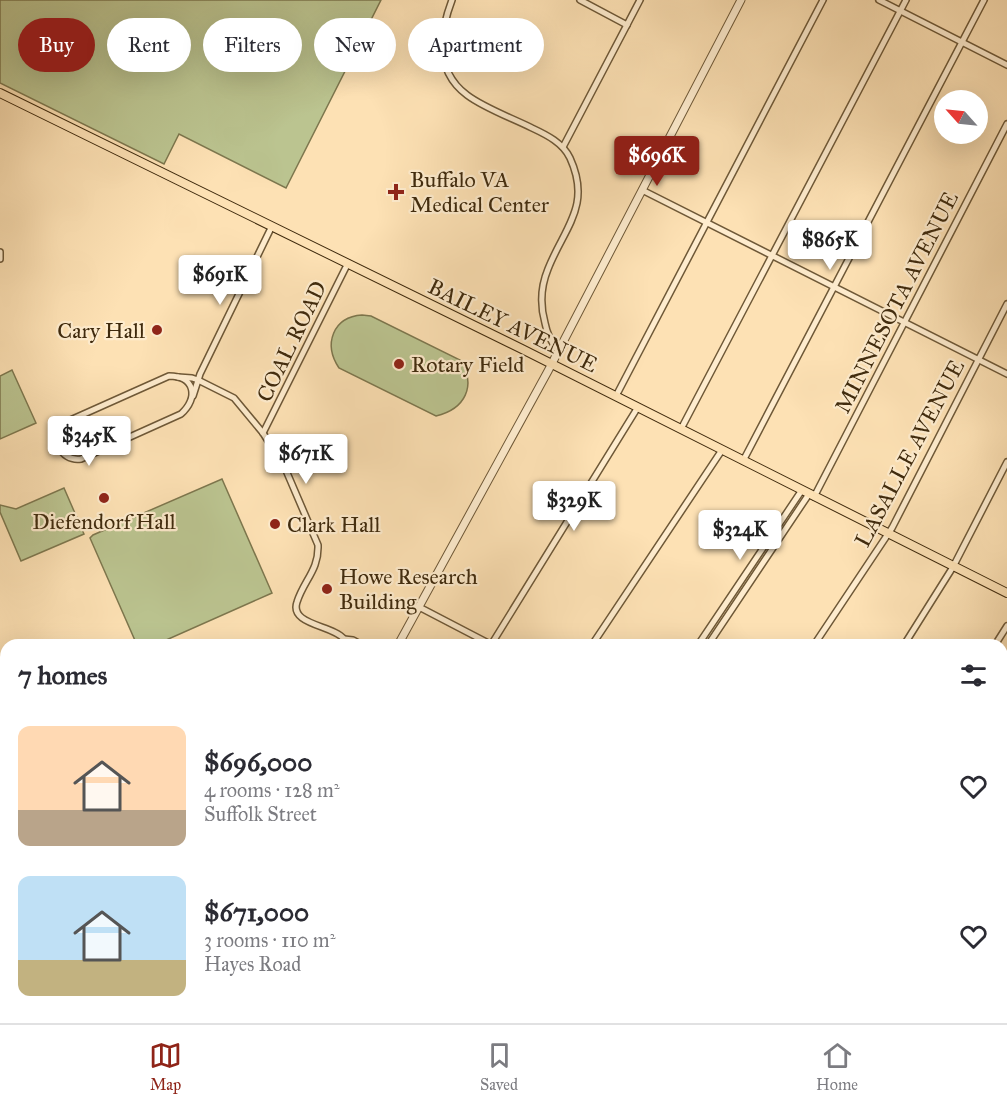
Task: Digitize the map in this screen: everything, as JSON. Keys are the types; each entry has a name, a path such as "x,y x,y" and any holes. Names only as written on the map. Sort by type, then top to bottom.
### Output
{"main road":[{"name":"BAILEY AVENUE","path":"0,93 551,363 1007,593"}],"street":[{"path":"452,0 444,25 441,46 446,68 458,86 475,101 555,141 569,156 575,173 578,198 573,217 547,270 542,300 549,337 558,351"},
{"path":"580,0 627,24"},
{"path":"563,147 640,0"},
{"path":"401,639 558,351 741,0"},
{"path":"616,396 823,0"},
{"path":"879,0 1007,65"},
{"path":"681,429 906,0"},
{"path":"743,460 984,0"},
{"name":"MINNESOTA AVENUE","path":"712,639 808,494 904,321 1007,124"},
{"path":"642,190 1007,374"},
{"path":"272,226 198,380 193,396 184,411 81,459 73,459 63,453 57,440 61,427 66,422 169,376 198,380 234,398 263,433 285,468 318,545 316,565 297,602 297,612 301,618 337,632 341,639"},
{"name":"COAL ROAD","path":"263,433 348,263"},
{"name":"LASALLE AVENUE","path":"817,639 892,528 1007,304"},
{"path":"178,377 191,387 193,396"},
{"path":"496,639 638,408"},
{"path":"596,639 722,450"},
{"path":"908,639 953,567 1007,462"},
{"name":"MINNESOTA AVENUE","path":"702,639 808,494"},
{"path":"724,606 731,611"},
{"path":"418,607 480,639"},
{"path":"999,639 1007,626"}],"green space":[{"path":"0,0 381,0 372,18 314,18 314,72 345,72 286,188 179,134 164,164 0,83"},
{"name":"Rotary Field","path":"362,315 371,316 460,360 468,379 468,387 461,402 446,413 436,416 339,368 332,350 334,333 344,321"},
{"path":"12,370 36,423 0,439 0,376"},
{"path":"222,479 272,593 168,639 134,639 90,538"},
{"path":"64,488 84,534 21,561 0,512 0,505 16,509"}],"place":[{"name":"Buffalo VA Medical Center","path":"396,192"},
{"name":"Cary Hall","path":"157,330"},
{"name":"Rotary Field","path":"399,364"},
{"name":"Diefendorf Hall","path":"104,498"},
{"name":"Clark Hall","path":"275,524"},
{"name":"Howe Research Building","path":"327,589"}]}
